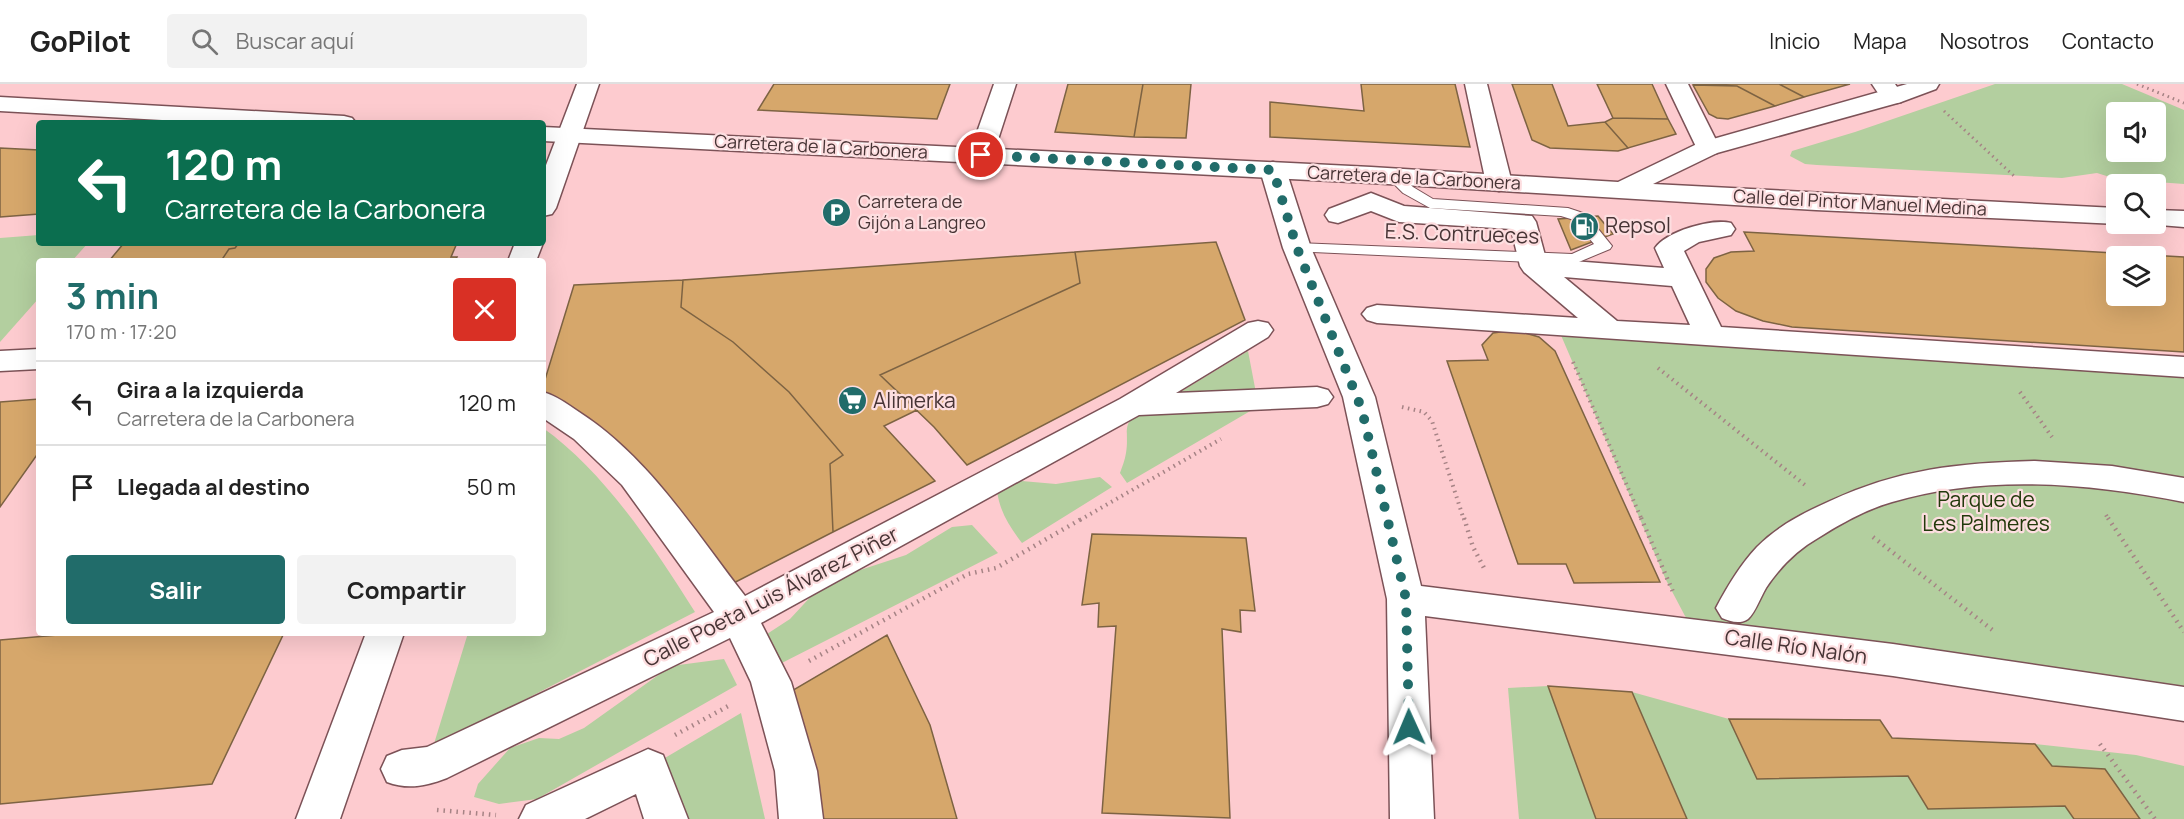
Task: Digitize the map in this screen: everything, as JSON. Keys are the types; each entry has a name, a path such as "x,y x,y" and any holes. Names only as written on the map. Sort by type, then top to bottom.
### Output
{"street":[{"path":"546,200 588,84"},
{"path":"981,155 1005,84"},
{"path":"1476,84 1499,183"},
{"path":"1677,84 1708,148"},
{"name":"Carretera de la Carbonera","path":"546,134 1392,176 1612,190 1708,148 1888,90 1933,94"},
{"path":"0,104 290,120"},
{"path":"1273,170 1297,248 1362,410 1406,599 1412,819"},
{"name":"Calle del Pintor Manuel Medina","path":"1612,190 2106,215"},
{"path":"1338,215 1371,201 1399,214 1523,222 1533,262 1609,329"},
{"path":"2166,218 2184,219"},
{"path":"1710,336 1670,248 1690,236 1722,229"},
{"path":"1533,262 1683,278"},
{"path":"1377,314 2184,367"},
{"name":"Calle Poeta Luis Álvarez Piñer","path":"402,769 432,765 739,617 1131,406 1258,330"},
{"path":"0,361 36,358"},
{"name":"Calle Poeta Luis Álvarez Piñer","path":"1131,406 1317,397"},
{"path":"546,405 585,431 634,477 739,617 771,682 796,771 801,819"},
{"path":"1735,608 1755,574 1778,549 1805,527 1884,491 1940,479 2010,474 2078,474 2149,482 2184,490"},
{"name":"Calle Río Nalón","path":"1406,599 1694,633 2061,682 2184,704"},
{"path":"318,819 384,636"},
{"path":"521,817 648,768 666,819"}],"lane":[{"name":"E.S. Contrueces","path":"1297,248 1533,262 1574,259 1604,246 1580,217 1563,211 1430,203 1408,190 1392,176"}],"path":[{"path":"2137,84 2184,103"},
{"path":"1933,94 2021,183"},
{"path":"1557,326 1674,595"},
{"path":"1362,410 1406,407 1424,412 1432,421 1481,566 1517,592 1521,613"},
{"path":"667,740 968,574 996,568 1225,436"},
{"path":"2100,744 2155,819"},
{"path":"426,808 521,817"}],"green space":[{"path":"1995,84 2122,84 2165,102 2106,102 2106,162 2166,162 2166,102 2184,110 2184,184 2166,183 2166,174 2106,174 2106,176 2097,173 2062,178 1805,164 1790,156 1792,151"},
{"path":"36,235 36,246 85,246 75,258 36,258 36,301 0,342 0,238"},
{"name":"Parque de Les Palmeres","path":"1557,326 2184,367 2184,704 1694,633 1666,580"},
{"path":"1248,351 1256,393 1172,397"},
{"path":"1252,410 1127,483 1120,473 1126,453 1127,427 1129,422 1139,414 1149,411"},
{"path":"546,430 566,446 608,489 646,538 695,612 433,747 467,636 546,636"},
{"path":"1100,477 1112,487 1022,543 1000,506 997,491 1010,480 1056,484"},
{"path":"972,525 998,553 772,668 761,638 790,619 815,592 848,574 906,555 952,527"},
{"path":"724,659 737,685 537,799 499,804 474,797 478,784 510,748 539,738 559,739 584,728 671,666"},
{"path":"1548,686 1596,819 1519,819 1508,688"},
{"path":"1632,692 1729,719 1757,779 1908,776 1928,809 2065,806 2074,819 1687,819"},
{"path":"741,713 765,819 666,819 648,768"},
{"path":"2035,744 2136,755 2184,766 2184,819 2140,819 2052,766"}],"building":[{"path":"774,84 950,84 937,119 758,110"},
{"path":"1068,84 1143,84 1134,137 1055,132"},
{"path":"1143,84 1191,84 1186,138 1134,137"},
{"path":"1361,84 1455,84 1470,147 1270,137 1270,102 1364,111"},
{"path":"1512,84 1552,84 1568,126 1605,122 1628,148 1618,151 1550,148 1532,140"},
{"path":"1597,84 1652,84 1668,119 1613,118"},
{"path":"1693,84 1779,84 1804,97 1775,106 1737,86"},
{"path":"1779,84 1850,84 1804,97"},
{"path":"1693,85 1737,86 1775,106 1728,119 1717,118 1709,114"},
{"path":"1613,118 1668,119 1676,134 1628,148 1605,122"},
{"path":"0,148 36,150 36,214 0,217"},
{"name":"Repsol","path":"1598,216 1613,234 1571,250 1558,219"},
{"path":"1744,232 2106,253 2106,306 2166,306 2166,256 2184,257 2184,352 1792,327 1763,321 1736,311 1718,298 1706,282 1706,269 1714,258 1731,252 1754,251"},
{"path":"1216,242 1245,320 967,465 934,427 880,375 1080,283 1075,252"},
{"path":"122,246 237,246 229,249 223,258 112,258"},
{"path":"237,246 456,246 451,257 457,257 223,258 229,249"},
{"name":"Alimerka","path":"1075,252 1080,283 880,375 917,410 884,426 935,481 833,532 830,464 843,455 789,392 733,342 681,307 683,280"},
{"path":"683,280 681,307 733,342 789,392 843,455 830,464 833,532 722,589 546,404 546,376 574,285"},
{"path":"1515,330 1539,337 1555,351 1660,582 1574,583 1566,564 1518,564 1447,361 1488,360 1482,345 1493,333"},
{"path":"36,399 36,456 0,507 0,402"},
{"path":"1092,534 1246,538 1255,611 1240,610 1241,632 1222,629 1230,818 1102,813 1116,626 1098,627 1099,603 1082,605"},
{"path":"887,635 930,725 957,819 817,819 783,696"},
{"path":"46,636 283,636 212,784 0,804 0,640"},
{"path":"1548,686 1632,692 1687,819 1596,819"},
{"path":"1729,719 1880,720 1892,738 2035,744 2052,766 2105,769 2140,819 2074,819 2065,806 1928,809 1908,776 1757,779"}],"place":[{"name":"Carretera de Gijón a Langreo","path":"837,212"},
{"name":"Repsol","path":"1584,226"},
{"name":"Alimerka","path":"852,401"}],"route":[{"path":"981,155 1273,170 1297,248 1359,397 1406,599 1409,727"}]}
